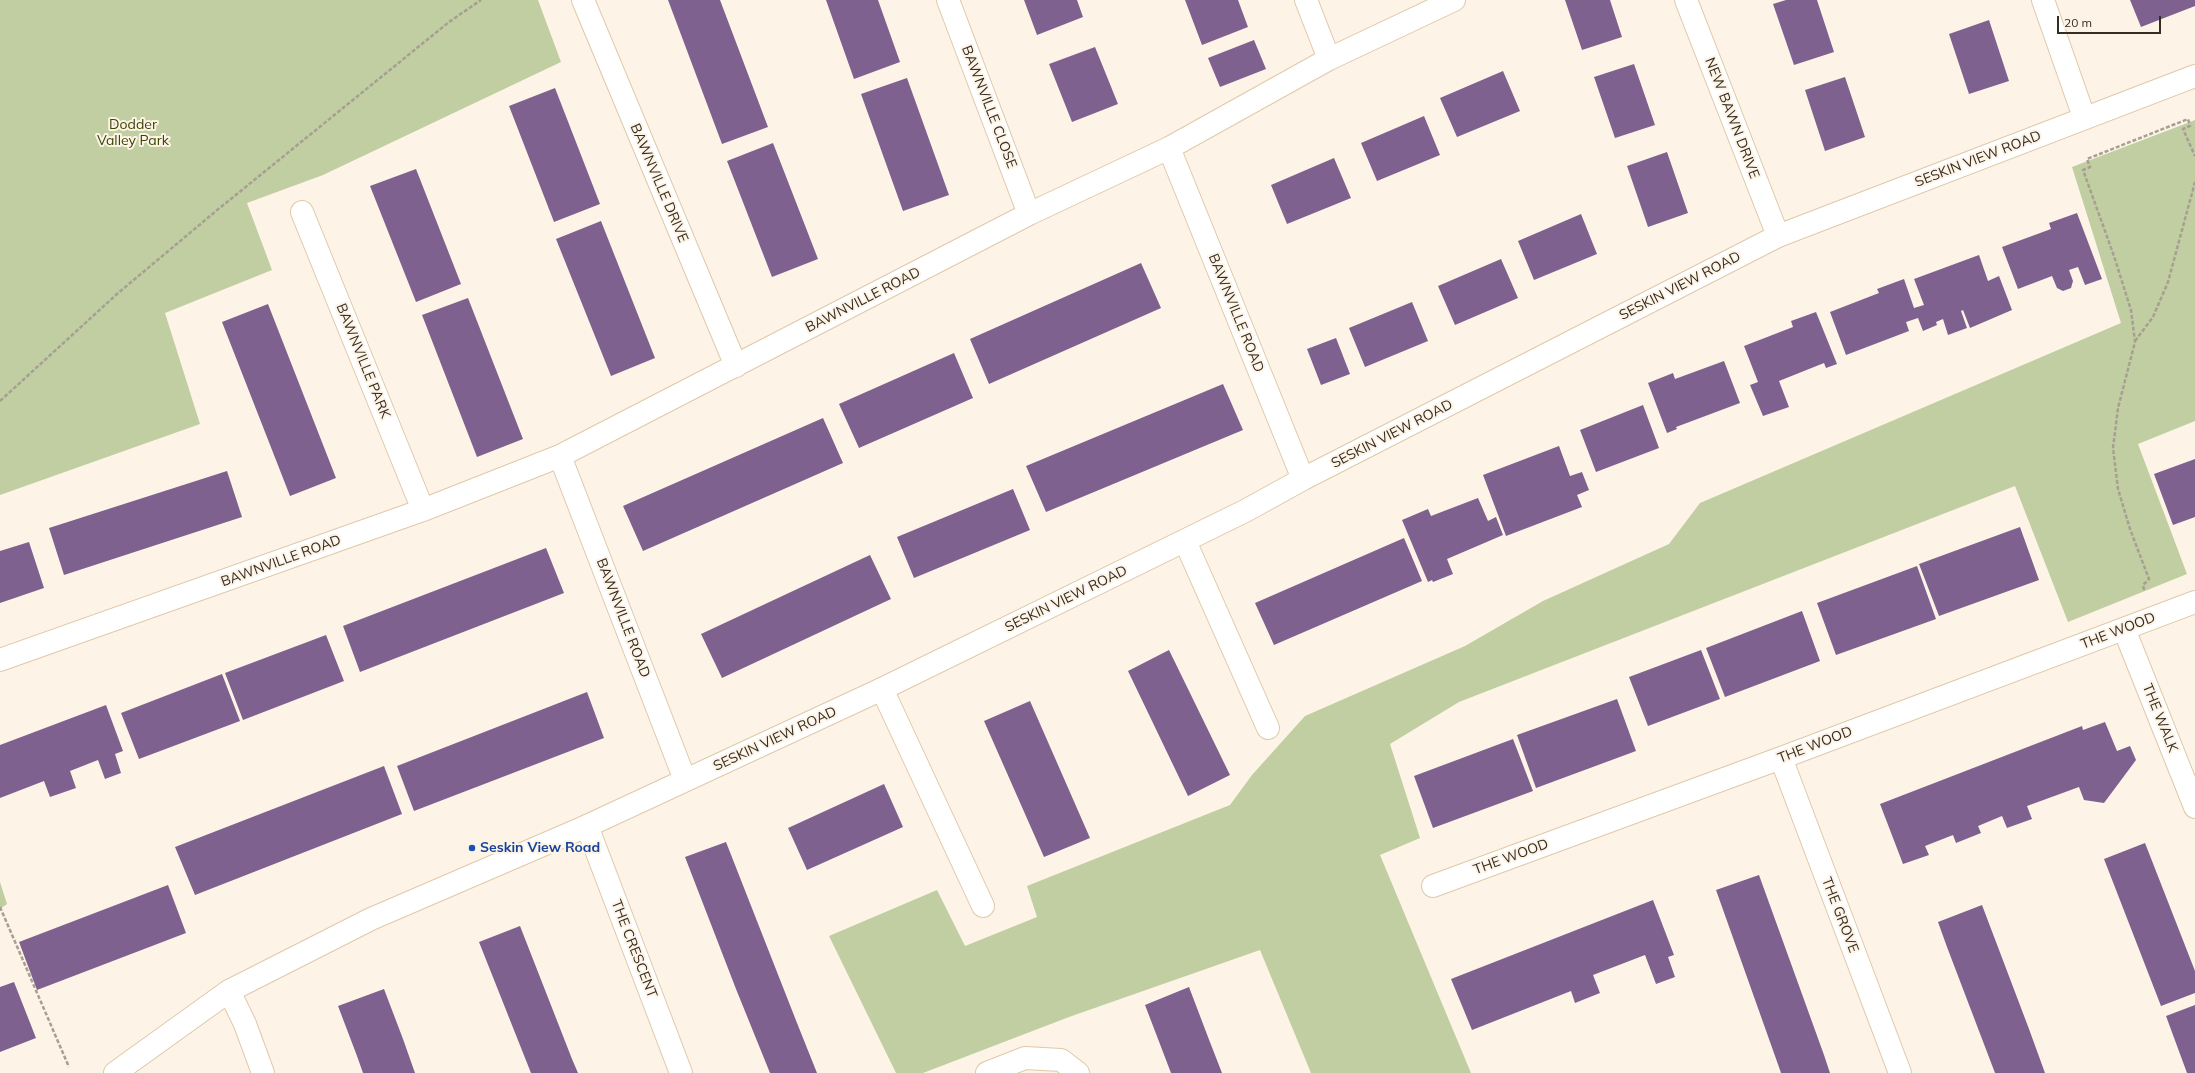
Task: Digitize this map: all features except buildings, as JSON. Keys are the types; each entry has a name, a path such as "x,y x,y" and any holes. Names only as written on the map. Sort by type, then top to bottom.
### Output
{"street":[{"name":"BAWNVILLE DRIVE","path":"583,0 736,366"},
{"name":"BAWNVILLE CLOSE","path":"948,0 1029,214"},
{"path":"1306,0 1329,59"},
{"name":"BAWNVILLE ROAD","path":"0,660 423,510 560,456 1029,214 1169,148 1329,59 1454,0"},
{"name":"NEW BAWN DRIVE","path":"1686,0 1778,236"},
{"path":"2043,0 2084,117"},
{"name":"SESKIN VIEW ROAD","path":"115,1073 229,991 371,919 587,826 882,689 1185,540 1778,236 2084,117 2195,76"},
{"name":"BAWNVILLE ROAD","path":"1169,148 1303,479"},
{"name":"BAWNVILLE PARK","path":"302,212 423,510"},
{"name":"BAWNVILLE ROAD","path":"560,456 686,780"},
{"path":"1185,540 1268,728"},
{"name":"THE WOOD","path":"1433,886 1781,758 2195,602"},
{"name":"THE WALK","path":"2124,629 2195,807"},
{"path":"882,689 983,906"},
{"name":"THE GROVE","path":"1781,758 1900,1073"},
{"name":"THE CRESCENT","path":"587,826 681,1073"},
{"path":"229,991 245,1024 263,1073"},
{"path":"987,1073 1025,1058 1061,1060 1078,1073"}],"path":[{"path":"0,401 116,294 216,211 450,22 482,0"},
{"path":"2135,342 2131,310 2114,256 2083,170 2090,167 2087,159 2188,119 2190,126 2183,129 2195,156"},
{"path":"2145,594 2143,585 2149,580 2130,529 2118,489 2113,448 2118,408 2135,342 2153,316 2168,282 2195,182"},
{"path":"0,907 69,1067"}],"green space":[{"name":"Dodder Valley Park","path":"0,0 538,0 561,62 323,175 247,203 272,270 165,313 200,424 0,495"},
{"path":"2195,120 2195,421 2138,444 2187,574 2068,622 2015,486 1459,702 1390,744 1420,838 1380,855 1471,1073 1311,1073 1260,950 1069,1017 923,1073 896,1073 829,936 937,890 965,946 1037,917 1027,886 1230,805 1252,775 1305,716 1465,646 1543,601 1669,544 1700,503 2121,323 2072,167"},
{"path":"0,882 7,904 0,909"}],"place":[{"name":"Seskin View Road","path":"472,848"}]}
